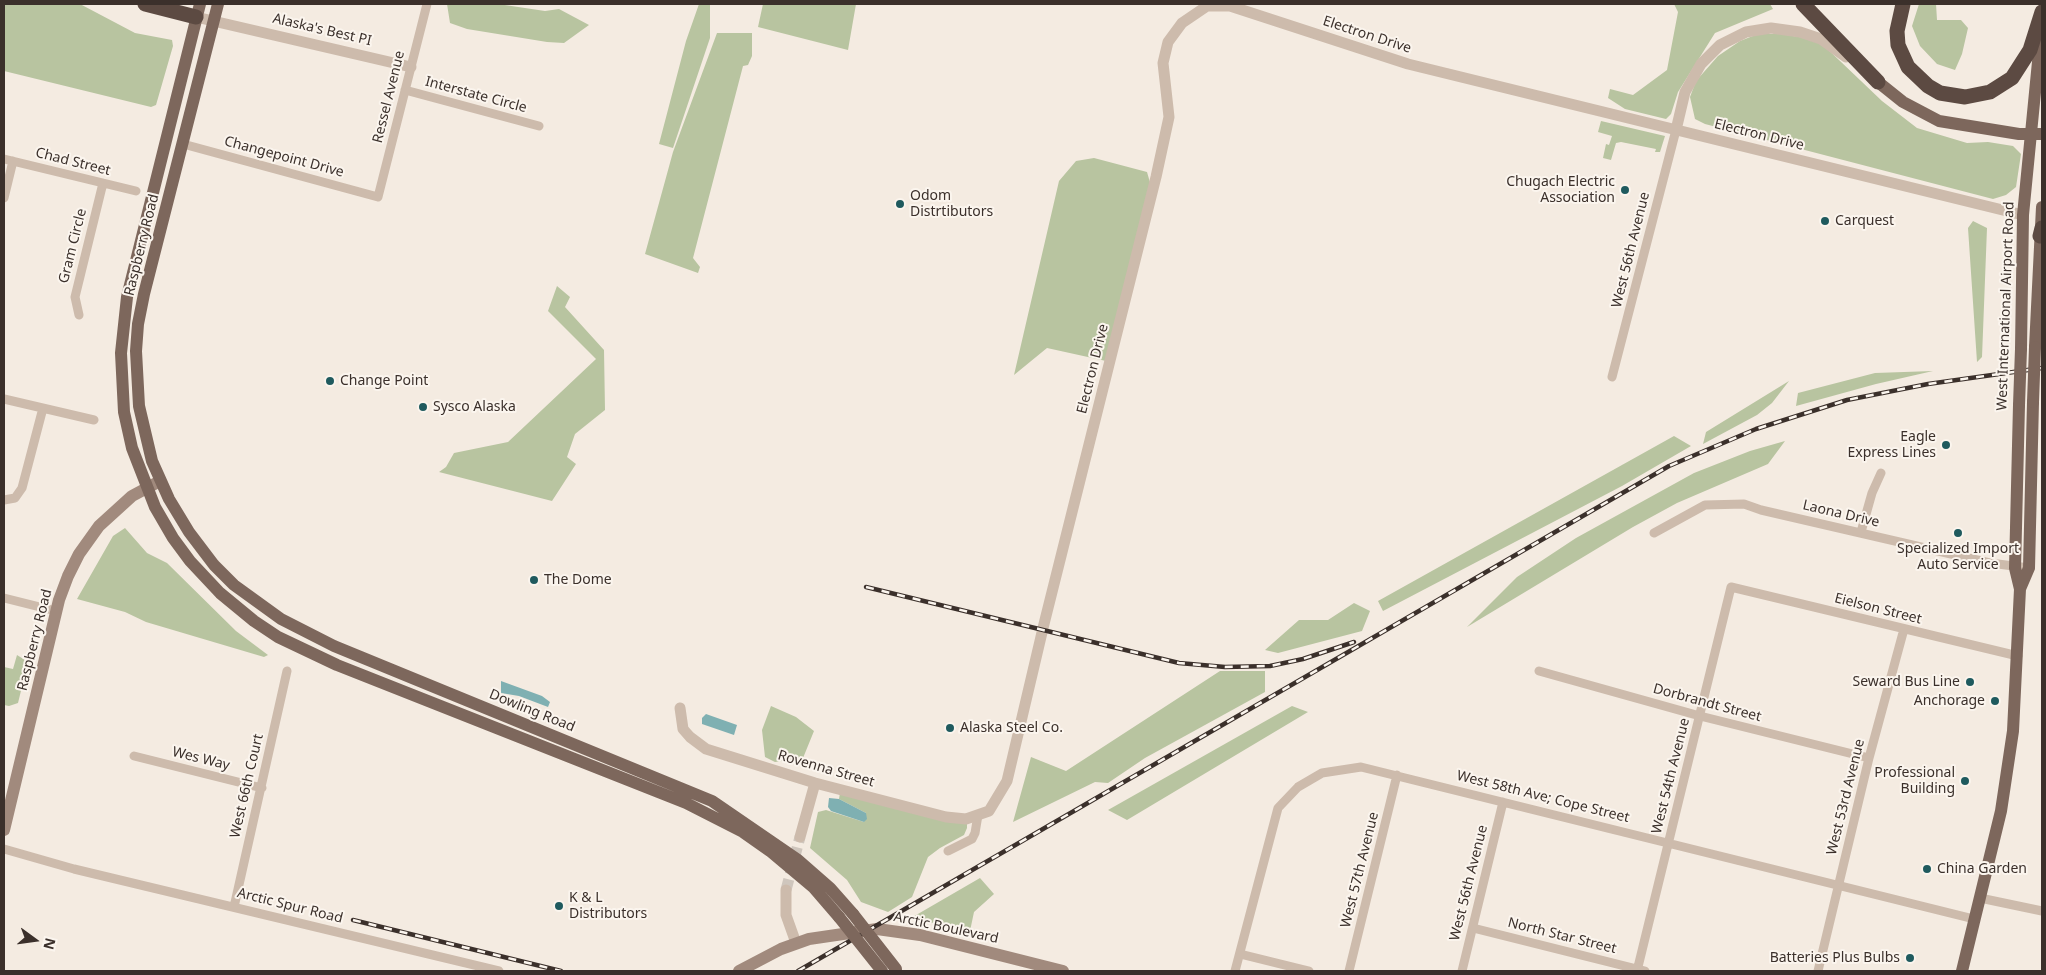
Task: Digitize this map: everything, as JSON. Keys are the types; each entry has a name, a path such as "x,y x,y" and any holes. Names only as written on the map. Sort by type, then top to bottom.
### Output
{"highway":[{"path":"145,4 198,10"},
{"path":"1804,4 1878,82"},
{"path":"1903,4 1897,32 1898,45 1908,67 1928,86 1940,93 1965,97 1990,92 2012,78 2030,50 2042,12"}],"main road":[{"path":"198,10 210,10 216,4"},
{"name":"Raspberry Road","path":"4,830 56,611 68,576 86,542 116,509 160,481 152,461 139,406 136,351 138,324 214,20 216,4"},
{"name":"Raspberry Road","path":"147,488 132,448 124,412 120,378 123,326 130,282 198,10"},
{"name":"West International Airport Road","path":"1962,971 2001,811 2014,732 2020,590 2014,568 2023,215 2029,135 2042,23"},
{"path":"1878,82 1910,107 1938,122 2029,135 2042,134"},
{"name":"West International Airport Road","path":"2020,590 2029,568 2035,346 2042,207"},
{"path":"2023,215 2041,232"},
{"name":"Dowling Road","path":"160,481 189,532 214,565 245,594 281,619 334,646 712,801 798,860 830,888 853,914 896,970"},
{"name":"Dowling Road","path":"147,488 164,523 190,561 233,605 278,637 337,665 658,791 703,811 743,832 770,851 814,888 882,971"},
{"name":"Arctic Boulevard","path":"738,971 765,956 796,943 822,936 883,930 920,935 1063,971"}],"street":[{"name":"Ressel Avenue","path":"378,197 426,4"},
{"name":"Electron Drive","path":"990,811 1007,781 1044,624 1156,177 1169,117 1164,63 1168,42 1182,23 1207,6 1230,6 1408,64 2023,215"},
{"name":"Alaska's Best PI","path":"198,10 214,20 411,66"},
{"path":"1676,130 1685,92 1701,64 1720,45 1746,32 1772,28 1812,35 1832,46 1878,82"},
{"name":"Interstate Circle","path":"405,90 539,126"},
{"name":"West 56th Avenue","path":"1612,377 1676,130"},
{"name":"Changepoint Drive","path":"183,144 378,197"},
{"path":"4,198 8,160"},
{"name":"Chad Street","path":"8,160 136,191"},
{"name":"Gram Circle","path":"80,315 75,297 103,184"},
{"path":"4,398 94,420"},
{"path":"4,500 15,498 22,488 43,408"},
{"path":"1861,532 1872,493 1881,473"},
{"name":"Laona Drive","path":"1654,533 1705,506 1744,504 1761,510 2014,568 2029,568"},
{"name":"Eielson Street","path":"1731,587 2018,656"},
{"name":"West 54th Avenue","path":"1640,971 1669,842 1731,587"},
{"path":"4,598 56,611"},
{"name":"West 53rd Avenue","path":"1818,971 1869,758 1904,630"},
{"name":"West 66th Court","path":"234,907 287,671"},
{"name":"Dorbrandt Street","path":"1538,671 1700,716 1869,758"},
{"name":"Rovenna Street","path":"680,708 683,729 706,749 815,783 946,817 966,819 990,811"},
{"name":"Wes Way","path":"134,756 262,788"},
{"name":"West 58th Ave; Cope Street","path":"1235,971 1278,808 1298,786 1322,774 1361,767 1974,919"},
{"name":"West 57th Avenue","path":"1348,971 1397,775"},
{"path":"800,837 815,783"},
{"name":"West 56th Avenue","path":"1462,971 1503,802"},
{"path":"948,851 972,839 978,815"},
{"name":"Arctic Spur Road","path":"4,849 74,869 499,971"},
{"path":"786,890 786,915 796,943"},
{"path":"1980,898 2042,911"},
{"name":"North Star Street","path":"1473,928 1640,971"},
{"path":"1240,954 1309,971"}],"green space":[{"path":"4,4 80,4 135,33 172,40 173,46 156,105 151,107 4,71"},
{"path":"447,4 498,4 545,11 559,9 589,25 564,43 547,42 467,29 450,23"},
{"path":"699,4 710,4 710,38 673,148 659,144 686,41"},
{"path":"763,4 856,4 848,50 758,27"},
{"path":"1674,4 1770,4 1773,9 1715,33 1678,92 1671,114 1666,119 1625,109 1608,98 1610,89 1633,95 1667,70 1678,12"},
{"path":"1919,4 1936,4 1937,20 1961,20 1968,28 1962,54 1955,70 1937,64 1920,46 1912,26"},
{"path":"717,33 752,33 752,56 748,65 743,66 693,258 700,267 698,273 645,254 673,152"},
{"path":"1758,34 1780,34 1818,40 1882,101 1917,128 1967,143 1988,142 2013,146 2021,154 2016,187 2006,195 1993,199 1705,124 1695,119 1690,97 1696,81 1718,56 1740,41"},
{"path":"1601,121 1665,136 1660,152 1655,152 1656,149 1621,142 1616,143 1611,160 1603,158 1606,144 1609,145 1612,136 1598,132"},
{"path":"1094,158 1147,172 1151,186 1106,361 1047,348 1014,375 1059,181 1076,161"},
{"path":"1973,221 1987,228 1982,357 1977,362 1968,228"},
{"path":"557,286 570,297 565,307 604,350 605,410 575,434 567,457 576,464 552,501 439,472 446,467 454,453 508,442 596,359 548,311"},
{"path":"1933,371 1876,384 1796,406 1798,393 1875,373"},
{"path":"1789,381 1772,403 1757,415 1703,444 1706,432"},
{"path":"1674,436 1691,446 1622,486 1383,611 1378,601"},
{"path":"1785,441 1768,464 1677,503 1633,527 1467,627 1517,577 1576,538 1694,473 1750,451"},
{"path":"125,528 147,553 167,563 236,631 268,655 264,657 146,622 125,612 77,599 113,536"},
{"path":"1354,603 1370,611 1362,631 1278,653 1265,650 1299,620 1328,620"},
{"path":"17,655 28,662 18,703 9,706 4,705 4,667 13,669"},
{"path":"1220,671 1265,671 1265,692 1145,758 1108,783 1095,782 1013,822 1031,757 1066,771"},
{"path":"771,706 796,717 814,731 803,758 775,762 765,757 762,730"},
{"path":"1292,706 1308,712 1127,820 1108,810"},
{"path":"840,793 967,823 967,828 964,835 928,857 912,897 888,912 861,902 847,880 810,848 818,812 826,810 864,822 866,813 839,799"},
{"path":"980,878 994,894 974,912 970,931 911,918"}],"water":[{"path":"501,681 542,696 550,702 548,707 519,696 501,693"},
{"path":"706,714 737,725 734,735 702,724 702,718"},
{"path":"829,798 839,799 866,813 867,819 864,822 831,811 828,807"}],"tunnel":[{"path":"786,890 800,837"}],"railway":[{"path":"798,971 1669,466 1756,429 1847,400 1928,384 2042,368"},
{"path":"866,587 1179,663 1225,667 1270,666 1303,659 1354,642"},
{"path":"353,920 561,971"}],"place":[{"name":"Chugach Electric Association","path":"1625,190"},
{"name":"Odom Distrtibutors","path":"900,204"},
{"name":"Carquest","path":"1825,221"},
{"name":"Change Point","path":"330,381"},
{"name":"Sysco Alaska","path":"423,407"},
{"name":"Eagle Express Lines","path":"1946,445"},
{"name":"Specialized Import Auto Service","path":"1958,533"},
{"name":"The Dome","path":"534,580"},
{"name":"Seward Bus Line","path":"1970,682"},
{"name":"Anchorage","path":"1995,701"},
{"name":"Alaska Steel Co.","path":"950,728"},
{"name":"Professional Building","path":"1965,781"},
{"name":"China Garden","path":"1927,869"},
{"name":"K & L Distributors","path":"559,906"},
{"name":"Batteries Plus Bulbs","path":"1910,958"}]}
